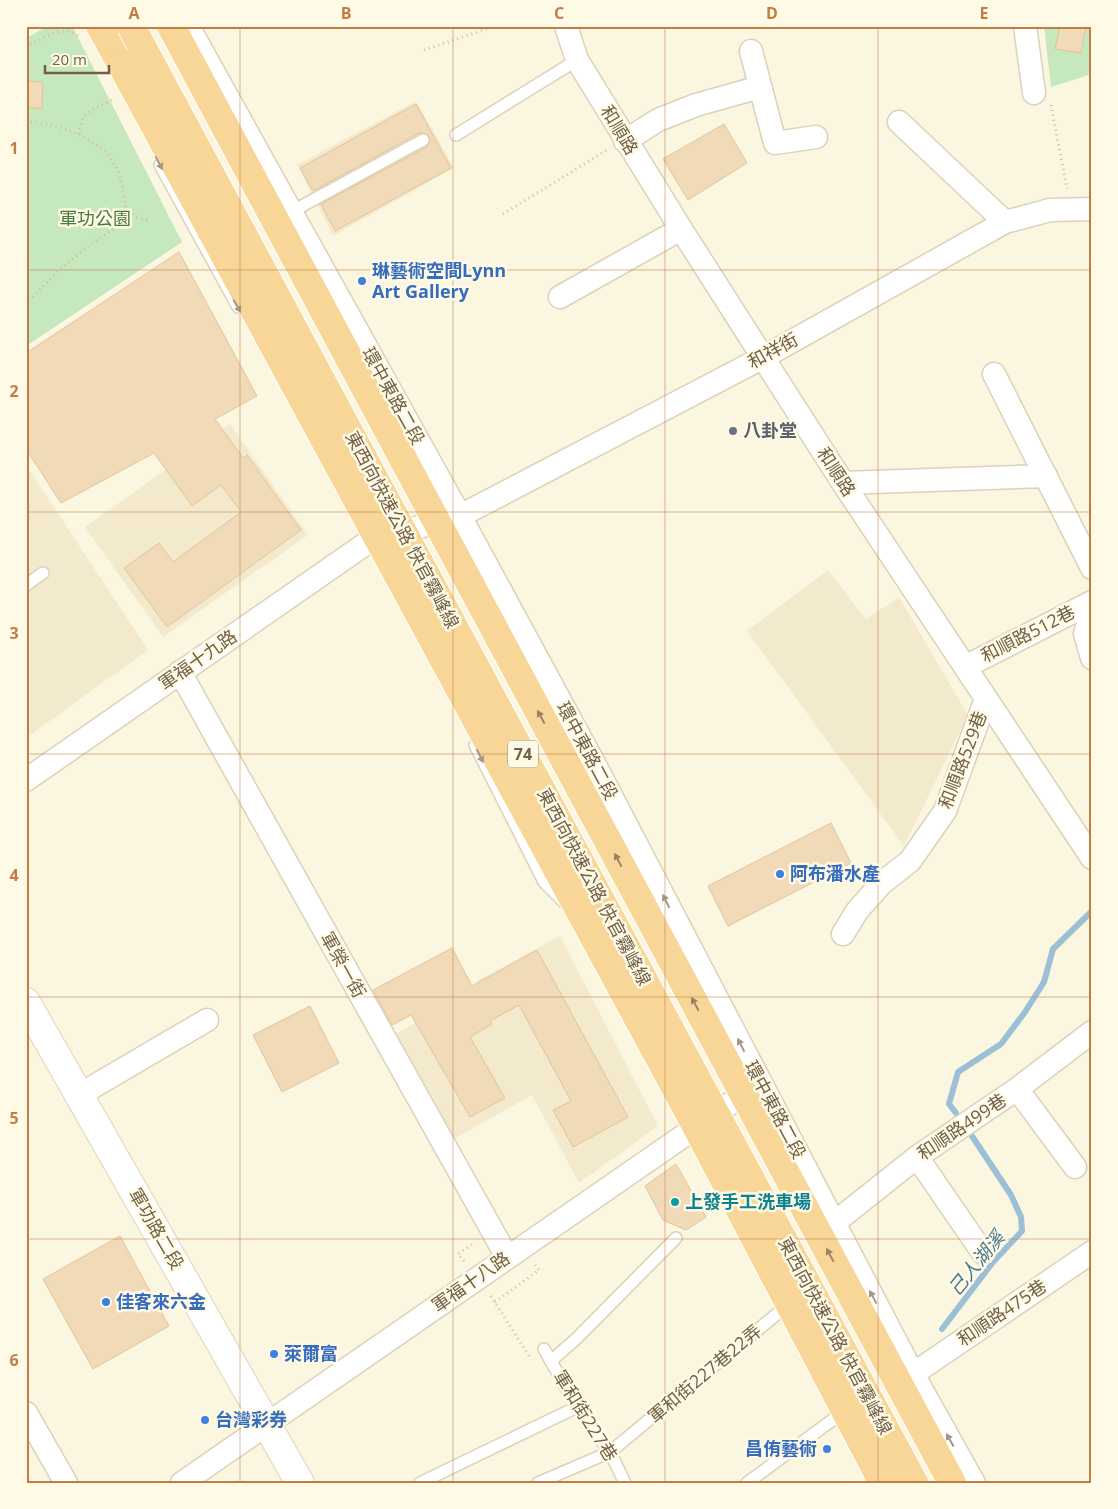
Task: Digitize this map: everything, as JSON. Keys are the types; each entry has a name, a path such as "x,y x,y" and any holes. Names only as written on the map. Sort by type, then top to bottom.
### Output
{"highway":[{"name":"東西向快速公路 快官霧峰線","path":"131,26 914,1483"},
{"name":"東西向快速公路 快官霧峰線","path":"171,26 952,1483"},
{"name":"74","path":"93,33 111,58 690,1115 883,1483"}],"main road":[{"name":"軍功路二段","path":"26,1002 300,1483"}],"street":[{"path":"114,26 393,534 897,1483"},
{"name":"環中東路二段","path":"188,26 460,516 595,765 913,1374 974,1483"},
{"path":"1025,26 1042,99"},
{"name":"和順路","path":"568,27 578,60 625,141 680,229 843,483 1092,858"},
{"path":"751,51 775,143 816,137"},
{"path":"625,141 658,120 696,105 760,88"},
{"path":"899,122 1005,222"},
{"name":"和祥街","path":"393,534 460,516 762,358 1005,222 1050,210 1081,210"},
{"path":"560,297 680,229"},
{"path":"994,374 1092,568"},
{"path":"843,483 1046,476"},
{"name":"軍福十九路","path":"26,780 371,540 393,534"},
{"name":"和順路512巷","path":"965,667 1092,602"},
{"path":"1092,607 1085,634 1092,658"},
{"name":"軍榮一街","path":"180,672 507,1257"},
{"name":"和順路529巷","path":"843,934 857,911 882,883 910,861 945,811 986,699"},
{"path":"79,1095 207,1020"},
{"name":"和順路499巷","path":"834,1223 917,1157 1017,1089 1092,1032"},
{"name":"軍福十八路","path":"182,1483 760,1082"},
{"path":"1017,1089 1075,1166"},
{"path":"917,1157 982,1253"},
{"name":"和順路475巷","path":"913,1374 1092,1252"},
{"path":"26,1414 66,1483"}],"lane":[{"path":"88,26 111,58"},
{"path":"456,135 578,60"},
{"path":"291,212 423,140"},
{"path":"154,154 242,314"},
{"path":"276,375 371,540 446,689"},
{"path":"26,585 43,573"},
{"path":"468,733 544,882 620,959"},
{"path":"551,1362 676,1238"},
{"name":"軍和街227巷22弄","path":"538,1483 610,1452 799,1296"},
{"name":"軍和街227巷","path":"544,1350 577,1407 610,1452 625,1483"},
{"path":"747,1483 854,1404"},
{"path":"420,1483 577,1407"}],"path":[{"path":"424,50 494,26"},
{"path":"26,48 45,37 63,31 93,33"},
{"path":"78,134 83,118 93,110 116,98"},
{"path":"1042,99 1081,210"},
{"path":"26,122 50,125 78,134 100,147 113,161 119,174 125,206 128,212 138,218 149,220"},
{"path":"503,214 625,141"},
{"path":"26,304 65,265 124,222 128,212"}],"shaded area":[{"path":"416,101 454,168 333,236 297,165"},
{"path":"230,424 308,535 163,637 85,527"},
{"path":"26,465 148,650 26,738"},
{"path":"828,570 866,619 899,597 968,715 904,846 747,631"},
{"path":"560,936 658,1126 579,1183 532,1095 454,1139 396,1034 480,986 477,981"}],"green space":[{"name":"軍功公園","path":"48,26 72,26 182,242 26,346 26,38"},
{"path":"1044,26 1092,26 1092,74 1051,87"}],"building":[{"path":"1060,26 1086,26 1081,53 1055,49"},
{"path":"26,81 43,82 42,109 26,107"},
{"path":"416,104 451,168 335,231 321,204 427,147 430,141 429,136 419,133 313,191 300,168"},
{"path":"724,124 747,163 688,200 663,159"},
{"path":"179,252 257,396 215,419 243,458 247,455 301,530 167,627 124,568 159,543 173,562 241,512 221,485 192,506 154,453 61,503 26,449 26,353"},
{"name":"阿布潘水產","path":"831,823 851,863 728,926 708,886"},
{"path":"452,948 472,986 537,950 628,1117 573,1147 553,1110 571,1101 519,1005 490,1021 492,1024 470,1037 505,1098 470,1117 411,1015 392,1025 373,990"},
{"path":"310,1006 339,1063 282,1092 253,1035"},
{"name":"上發手工洗車場","path":"676,1164 706,1217 686,1230 663,1220 645,1186"},
{"name":"佳客來六金","path":"120,1236 169,1326 93,1369 43,1279"}],"waterway":[{"name":"己人湖溪","path":"956,1113 949,1104 958,1072 1001,1044 1044,982 1053,949 1092,911"},
{"name":"己人湖溪","path":"942,1329 993,1262 1022,1231 1021,1217 1011,1195 972,1136"}],"place":[{"name":"琳藝術空間Lynn Art Gallery","path":"362,281"},
{"name":"八卦堂","path":"733,431"},
{"name":"阿布潘水產","path":"780,874"},
{"name":"上發手工洗車場","path":"675,1202"},
{"name":"佳客來六金","path":"106,1302"},
{"name":"萊爾富","path":"274,1354"},
{"name":"台灣彩券","path":"205,1420"},
{"name":"昌侑藝術","path":"827,1449"}]}
